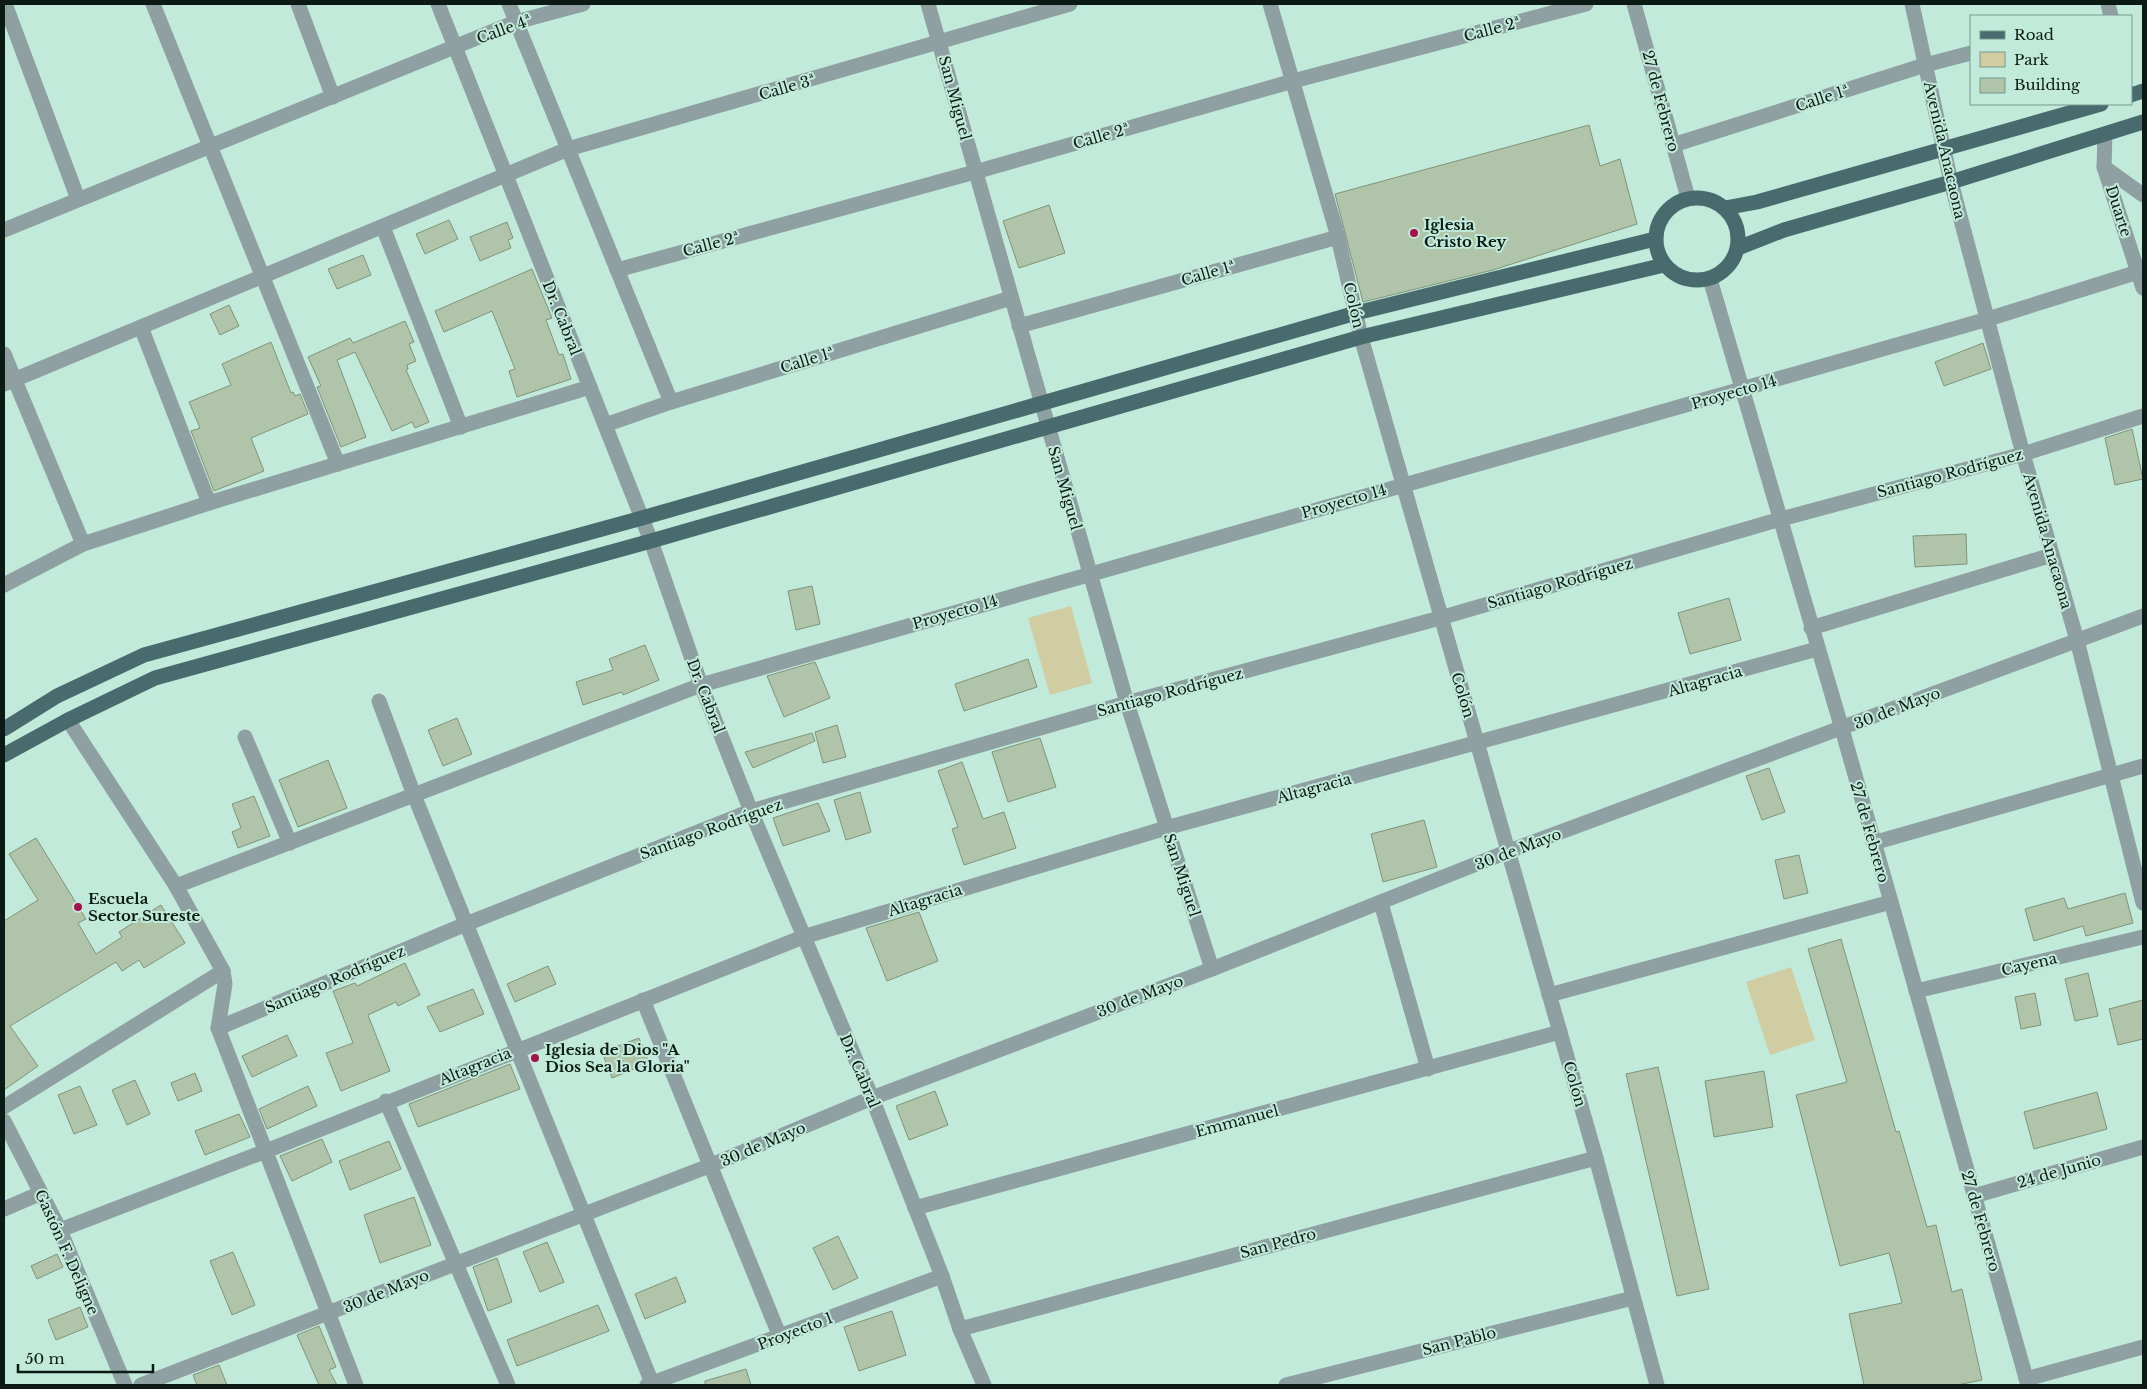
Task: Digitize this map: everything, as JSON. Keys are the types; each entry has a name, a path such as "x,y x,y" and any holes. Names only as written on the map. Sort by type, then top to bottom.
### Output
{"main road":[{"path":"1725,208 1757,202 2098,105"},
{"path":"1738,248 1784,230 1951,182 2143,122"},
{"path":"1688,198 1708,199 1725,208 1734,219 1739,233 1738,248 1728,267 1710,279 1693,281 1677,276 1664,265 1658,253 1655,239 1660,221 1671,206 1688,198"},
{"path":"4,729 57,696 144,655 642,518 1356,313 1655,239"},
{"path":"4,755 68,720 155,678 651,540 1361,337 1664,265"}],"street":[{"path":"5,4 78,199"},
{"path":"153,4 338,464"},
{"path":"298,4 333,97"},
{"name":"Dr. Cabral","path":"438,4 651,540 701,685 751,811 872,1098 942,1276 960,1329 984,1385"},
{"path":"509,4 671,402"},
{"name":"Calle 4ª","path":"4,230 516,22 583,4"},
{"name":"San Miguel","path":"928,4 1010,298 1127,703 1212,969"},
{"name":"Calle 3ª","path":"9,382 568,150 1070,4"},
{"name":"Colón","path":"1270,4 1338,237 1361,337 1402,485 1596,1158 1657,1385"},
{"name":"Calle 2ª","path":"617,270 975,172 1293,81 1586,4"},
{"name":"27 de Febrero","path":"1634,4 1688,198"},
{"name":"Avenida Anacaona","path":"1912,4 1951,182 2023,454 2077,640 2143,903"},
{"name":"Calle 1ª","path":"1673,145 1925,65 1970,53"},
{"name":"Duarte","path":"2105,134 2104,167 2143,288"},
{"path":"2104,167 2143,195"},
{"path":"383,227 461,426"},
{"name":"Calle 1ª","path":"1019,326 1338,237"},
{"name":"Proyecto 14","path":"176,886 701,685 1988,320 2138,272"},
{"name":"27 de Febrero","path":"1710,279 1842,729 2027,1382"},
{"name":"Calle 1ª","path":"605,425 671,402 1010,298"},
{"path":"141,327 209,503"},
{"path":"4,354 9,382 83,544"},
{"path":"4,586 83,544 209,503 590,387"},
{"name":"Santiago Rodríguez","path":"218,1028 466,924 751,811 1127,703 1440,618 1780,519 2023,454 2143,416"},
{"path":"1811,628 2052,555"},
{"name":"30 de Mayo","path":"141,1385 584,1215 709,1166 872,1098 1212,969 1509,851 2143,616"},
{"name":"Altagracia","path":"60,1230 266,1151 803,936 1166,828 1478,744 1818,649"},
{"path":"379,701 414,795 584,1215 649,1384"},
{"path":"68,720 176,886 223,971 225,984 218,1028 356,1385"},
{"path":"245,737 290,843"},
{"path":"1873,843 2143,766"},
{"path":"1549,995 1891,902"},
{"path":"1380,903 1428,1069"},
{"name":"Cayena","path":"1916,991 2143,937"},
{"path":"4,1107 223,971"},
{"path":"644,1000 709,1166 780,1337"},
{"name":"Emmanuel","path":"914,1208 1560,1032"},
{"path":"386,1102 508,1385"},
{"name":"Gastón F. Deligne","path":"4,1121 60,1230 124,1385"},
{"name":"24 de Junio","path":"1974,1196 2143,1147"},
{"name":"San Pedro","path":"960,1329 1596,1158"},
{"path":"4,1209 41,1193"},
{"name":"Proyecto 1","path":"649,1384 942,1276"},
{"name":"San Pablo","path":"1286,1385 1633,1298"},
{"path":"2027,1382 2143,1347"}],"green space":[{"path":"1071,606 1092,683 1050,695 1028,618"},
{"path":"1791,967 1815,1040 1770,1055 1746,982"}],"building":[{"path":"1589,125 1600,166 1620,159 1637,224 1493,270 1363,302 1335,194"},
{"path":"1049,205 1065,253 1019,268 1003,221"},
{"path":"449,220 458,239 425,254 416,234"},
{"path":"507,222 513,238 508,240 511,248 480,261 470,237"},
{"path":"363,255 371,275 337,289 328,269"},
{"path":"532,269 552,318 546,320 559,355 563,354 571,379 517,397 509,371 515,369 492,311 444,332 435,311"},
{"path":"229,305 239,326 220,335 210,314"},
{"path":"405,321 414,342 409,344 416,361 407,365 408,369 406,370 429,422 415,428 412,422 392,431 355,352 337,360 366,437 341,447 317,387 321,386 308,357 350,338 353,343"},
{"path":"271,342 291,393 293,392 295,396 300,394 308,414 251,438 264,471 214,491 191,431 200,428 189,402 231,385 222,364"},
{"path":"1983,343 1991,369 1944,386 1935,362"},
{"path":"2132,429 2143,479 2115,485 2105,438"},
{"path":"1966,534 1967,564 1915,567 1913,536"},
{"path":"812,586 820,624 796,630 788,591"},
{"path":"1729,598 1741,640 1690,654 1678,613"},
{"path":"645,645 659,680 623,695 622,692 583,705 576,682 613,670 609,659"},
{"path":"1028,659 1037,687 964,711 955,684"},
{"path":"815,662 830,698 784,717 767,676"},
{"path":"457,718 472,754 443,766 428,730"},
{"path":"837,725 846,757 823,763 815,732"},
{"path":"812,733 815,741 753,768 745,752"},
{"path":"1040,738 1056,787 1008,802 992,752"},
{"path":"328,760 347,808 298,827 279,780"},
{"path":"962,762 983,819 1004,812 1016,848 964,865 952,829 958,827 938,771"},
{"path":"1769,768 1785,812 1762,820 1746,776"},
{"path":"860,792 871,832 846,840 834,800"},
{"path":"254,796 270,836 238,848 232,832 241,828 232,804"},
{"path":"818,803 830,831 783,846 773,818"},
{"path":"1424,820 1437,867 1383,882 1371,834"},
{"path":"36,838 86,919 78,923 96,954 122,937 119,932 161,905 185,943 144,968 139,960 122,971 116,962 10,1026 38,1066 4,1090 4,921 38,900 9,854"},
{"path":"1799,855 1808,893 1784,899 1775,860"},
{"path":"2125,893 2133,923 2086,936 2083,926 2034,941 2025,909 2064,898 2068,909"},
{"path":"919,912 938,961 887,981 866,928"},
{"path":"1841,939 1896,1132 1899,1131 1927,1227 1936,1225 1952,1292 1962,1289 1982,1380 1957,1385 1864,1385 1849,1314 1902,1303 1889,1253 1840,1266 1796,1095 1847,1082 1808,949"},
{"path":"405,963 420,995 398,1006 396,1002 368,1015 390,1071 341,1091 326,1053 353,1043 333,991 355,983 357,986"},
{"path":"548,966 556,984 515,1002 507,984"},
{"path":"2088,973 2098,1016 2075,1021 2065,979"},
{"path":"473,989 484,1014 440,1032 427,1007"},
{"path":"2035,993 2041,1025 2021,1029 2015,997"},
{"path":"2143,1000 2143,1039 2118,1045 2109,1009"},
{"path":"287,1035 297,1056 252,1077 242,1056"},
{"path":"639,1038 649,1063 612,1078 602,1052"},
{"path":"510,1064 520,1089 418,1127 409,1104"},
{"path":"1658,1067 1709,1289 1677,1296 1626,1074"},
{"path":"1764,1071 1773,1127 1714,1137 1705,1081"},
{"path":"195,1073 202,1091 178,1101 171,1083"},
{"path":"135,1080 150,1114 127,1125 112,1090"},
{"path":"80,1086 97,1125 74,1134 58,1095"},
{"path":"308,1086 317,1106 267,1129 259,1109"},
{"path":"935,1091 948,1125 909,1140 896,1106"},
{"path":"2097,1092 2107,1129 2034,1149 2024,1112"},
{"path":"239,1114 250,1137 205,1155 195,1131"},
{"path":"322,1139 332,1162 292,1181 280,1156"},
{"path":"389,1141 401,1169 350,1190 339,1161"},
{"path":"414,1197 431,1245 380,1263 364,1215"},
{"path":"838,1236 858,1278 833,1290 813,1248"},
{"path":"547,1242 564,1282 540,1292 523,1252"},
{"path":"233,1252 255,1305 232,1315 210,1261"},
{"path":"57,1254 63,1267 37,1279 31,1266"},
{"path":"497,1258 512,1302 488,1311 473,1267"},
{"path":"676,1277 686,1302 645,1319 635,1294"},
{"path":"598,1305 609,1331 517,1366 507,1340"},
{"path":"80,1307 88,1327 56,1340 48,1320"},
{"path":"892,1311 906,1355 859,1371 844,1327"},
{"path":"319,1326 336,1367 329,1370 337,1385 319,1385 297,1335"},
{"path":"219,1365 227,1385 197,1385 193,1375"},
{"path":"746,1369 751,1385 705,1385 705,1381"}],"place":[{"name":"Iglesia Cristo Rey","path":"1414,233"},
{"name":"Escuela Sector Sureste","path":"78,907"},
{"name":"Iglesia de Dios \"A Dios Sea la Gloria\"","path":"535,1058"}]}
